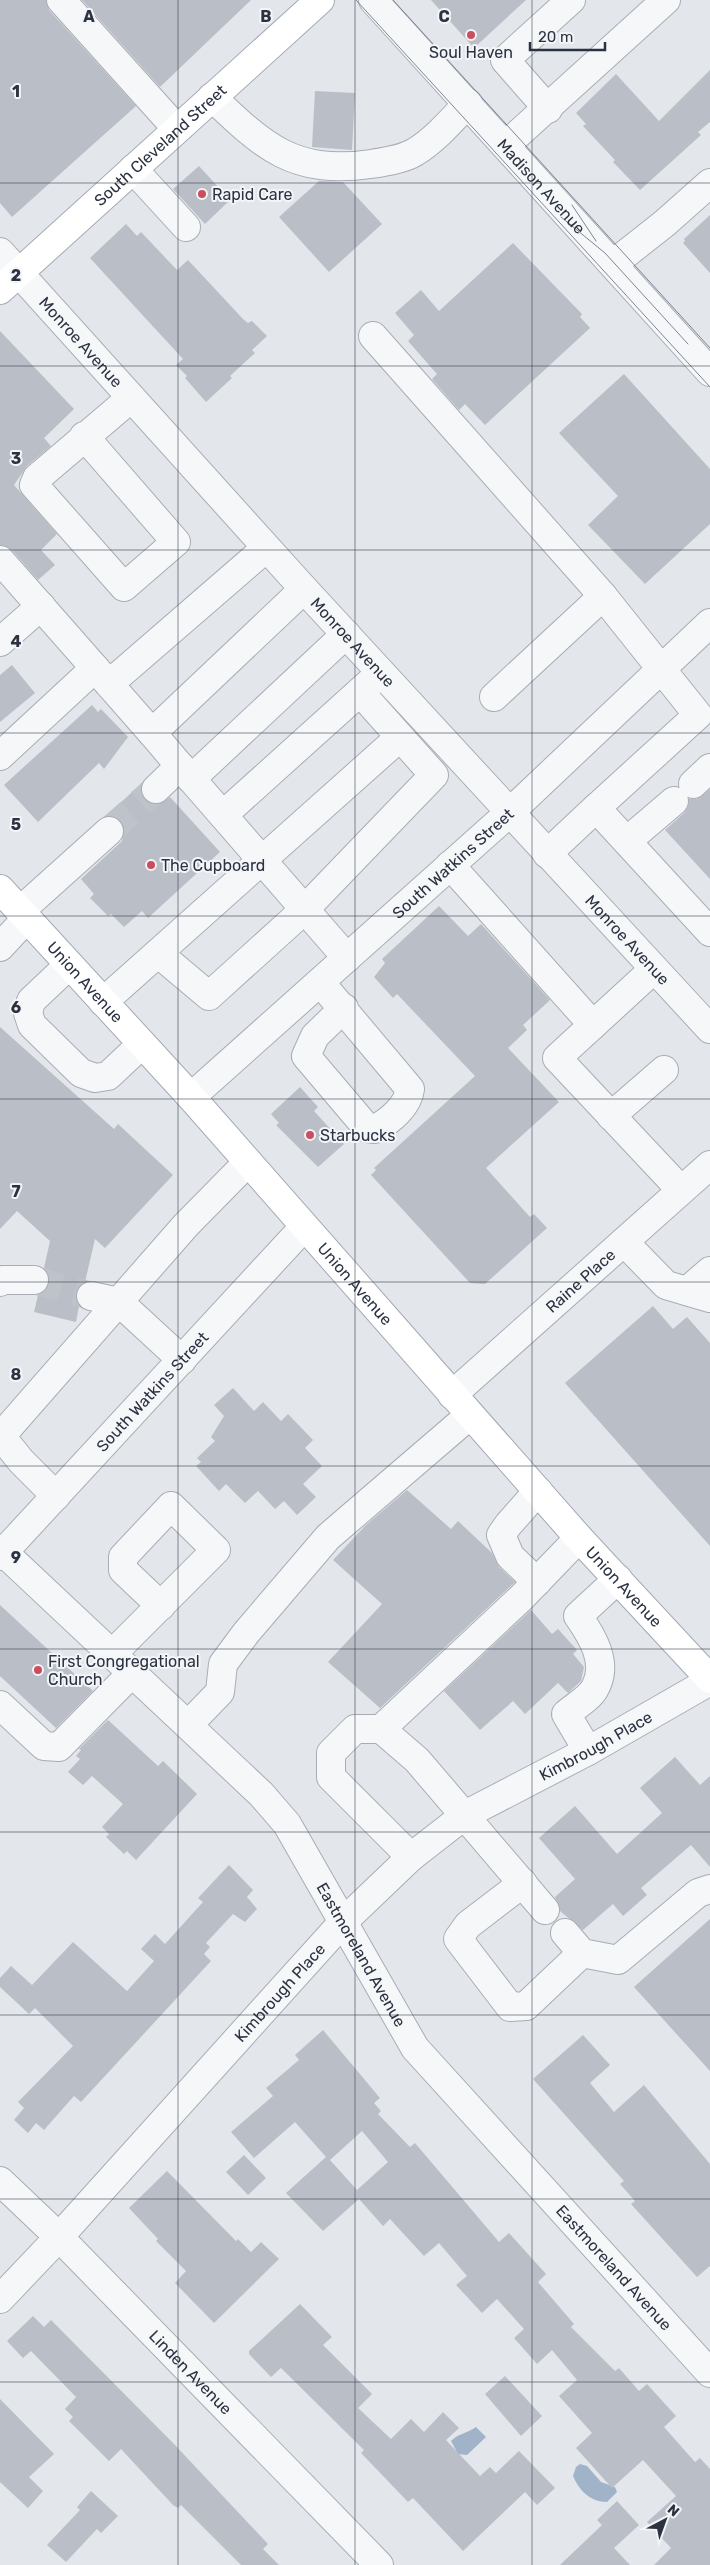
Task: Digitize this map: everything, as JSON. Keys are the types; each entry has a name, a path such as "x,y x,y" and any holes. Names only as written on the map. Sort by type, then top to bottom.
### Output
{"main road":[{"name":"South Cleveland Street","path":"10,281 320,0"},
{"name":"Union Avenue","path":"0,890 191,1097 538,1492 710,1680"}],"street":[{"path":"60,0 177,129"},
{"name":"Madison Avenue","path":"373,0 710,372"},
{"path":"548,109 505,60 571,0"},
{"path":"506,145 548,109 666,0"},
{"path":"212,97 254,138 291,160 347,167 382,162 414,153 468,103"},
{"path":"133,169 186,227"},
{"path":"613,264 665,224 710,183"},
{"name":"Monroe Avenue","path":"0,252 10,281 131,398 266,548 710,1029"},
{"path":"373,336 603,596 704,723 596,808 548,854"},
{"path":"84,436 176,542 124,587 34,485 37,478 84,436 131,398"},
{"path":"0,756 266,548"},
{"path":"0,560 347,958"},
{"path":"152,733 304,589"},
{"path":"494,697 603,596"},
{"path":"0,642 41,606"},
{"name":"South Watkins Street","path":"191,1097 510,813 710,623"},
{"path":"156,789 186,772 346,634"},
{"path":"223,815 382,673"},
{"path":"159,954 209,996 304,910 434,775 360,692"},
{"path":"103,1002 400,737"},
{"path":"627,842 692,784"},
{"path":"596,808 710,932"},
{"path":"0,947 23,915 109,831"},
{"path":"450,866 593,1025"},
{"path":"69,965 31,1001 28,1013 32,1025 82,1073 95,1078 108,1076 142,1044"},
{"path":"654,969 557,1058 681,1190"},
{"path":"320,982 344,1008"},
{"path":"611,1116 664,1070"},
{"path":"56,1496 0,1435 186,1225 248,1162"},
{"name":"Raine Place","path":"452,1395 710,1165"},
{"name":"South Watkins Street","path":"1,1552 56,1496 304,1227"},
{"path":"624,1242 666,1285 699,1294 710,1271"},
{"path":"0,1282 2,1280 34,1280"},
{"path":"91,1296 119,1302 182,1360"},
{"path":"188,1726 220,1692 223,1664 246,1633 328,1537 470,1415"},
{"path":"537,1582 510,1556 502,1535 508,1525 538,1492"},
{"path":"382,1729 537,1582 579,1538"},
{"name":"Eastmoreland Avenue","path":"1,1552 261,1794 287,1824 415,2048 710,2373"},
{"path":"588,1750 566,1714 595,1689 602,1668 593,1638 578,1616 618,1579"},
{"path":"112,1654 161,1606"},
{"path":"0,1705 44,1746 59,1747 132,1672"},
{"name":"Kimbrough Place","path":"0,2299 342,1922 411,1856 465,1815 588,1750 710,1680"},
{"path":"411,1856 331,1777 331,1753 355,1729 382,1729 417,1760 545,1910"},
{"path":"523,1883 468,1925 458,1939 510,2007 526,2006 574,1943 618,1960 698,1893 710,1889"},
{"name":"Linden Avenue","path":"0,2181 59,2236 379,2565"}],"water":[{"path":"476,2427 486,2437 467,2455 458,2454 451,2441"},
{"path":"580,2464 587,2466 601,2482 615,2487 617,2492 607,2502 595,2500 578,2486 573,2476 576,2467"}],"building":[{"path":"0,0 46,0 49,10 136,106 12,217 0,203"},
{"path":"82,0 251,0 160,87"},
{"path":"431,0 526,0 474,48"},
{"path":"710,70 710,122 698,132 701,135 640,190 613,162 615,160 583,126 586,124 576,113 616,74 659,121"},
{"path":"315,91 355,93 352,150 312,147"},
{"name":"Rapid Care","path":"199,166 230,200 205,224 173,189"},
{"path":"319,181 343,182 382,224 329,272 279,217"},
{"path":"710,215 710,273 683,243 684,239"},
{"path":"126,224 137,236 141,232 177,270 188,260 243,319 248,323 252,321 267,336 252,350 255,353 230,376 232,378 206,402 185,378 187,376 176,365 183,359 90,258"},
{"path":"513,243 582,314 580,317 590,328 485,425 465,404 459,410 432,379 437,374 408,341 414,335 395,313 421,290 439,311"},
{"path":"0,331 74,409 44,438 51,446 27,466 14,485 57,534 41,550 55,565 38,580 12,550 0,545"},
{"path":"624,374 710,469 710,524 645,584 588,525 618,496 559,433"},
{"path":"12,665 35,693 0,722 0,675"},
{"path":"92,705 98,712 101,709 128,737 104,769 99,763 38,822 4,785"},
{"name":"The Cupboard","path":"142,783 141,792 145,800 151,804 159,804 170,797 220,852 148,918 142,911 124,927 111,914 108,916 90,898 94,894 81,879 122,841 124,828 121,821 114,816 106,816"},
{"path":"710,789 710,879 665,830 684,813 688,807 689,799 697,799"},
{"path":"439,906 468,936 481,924 550,1000 523,1025 527,1030 508,1048 559,1102 486,1168 530,1217 534,1214 547,1228 485,1284 470,1283 371,1175 376,1170 374,1168 475,1076 397,994 393,998 374,977 385,963 382,959"},
{"path":"0,1027 114,1129 118,1124 173,1175 105,1248 95,1239 85,1282 76,1292 76,1300 79,1306 76,1322 34,1312 38,1295 47,1288 50,1280 44,1268 50,1241 17,1211 0,1229"},
{"name":"Starbucks","path":"300,1087 318,1107 314,1111 344,1144 318,1167 276,1125 279,1123 271,1114"},
{"path":"653,1306 673,1329 687,1317 710,1343 710,1546 565,1383"},
{"path":"233,1388 254,1411 263,1402 281,1421 288,1414 313,1440 305,1448 322,1466 303,1484 316,1497 297,1515 284,1501 275,1509 258,1491 245,1503 226,1484 219,1491 196,1466 201,1462 197,1458 215,1441 211,1437 224,1416 214,1405"},
{"path":"407,1490 451,1529 458,1521 492,1553 499,1567 515,1582 380,1708 328,1662 382,1604 333,1560 366,1525"},
{"name":"First Congregational Church","path":"0,1605 93,1691 56,1728 0,1676"},
{"path":"531,1610 552,1634 558,1629 577,1650 573,1654 584,1667 581,1681 568,1693 558,1683 525,1714 513,1701 480,1730 444,1691"},
{"path":"108,1720 158,1766 163,1761 197,1794 136,1860 127,1851 124,1854 106,1837 109,1834 102,1827 123,1804 92,1776 83,1785 68,1772 80,1759 76,1756 81,1750 79,1749"},
{"path":"675,1757 700,1785 710,1776 710,1867 691,1845 641,1888 647,1895 623,1916 613,1904 583,1930 560,1911 555,1897 575,1879 539,1838 575,1806 617,1854 662,1813 640,1788"},
{"path":"229,1865 253,1890 247,1897 257,1909 245,1922 233,1914 206,1943 210,1947 204,1954 211,1961 81,2102 74,2096 44,2130 36,2123 28,2133 14,2120 24,2108 18,2102 73,2046 35,2008 29,2014 0,1987 0,1978 11,1966 32,1985 73,1942 127,1991 154,1961 141,1949 155,1934 165,1944 203,1902 198,1898"},
{"path":"710,1919 710,2071 634,1987"},
{"path":"323,2030 380,2098 374,2103 381,2111 378,2114 410,2147 415,2143 499,2242 509,2233 546,2274 538,2282 574,2324 571,2327 615,2371 619,2368 639,2391 647,2384 676,2416 664,2427 695,2462 700,2458 710,2469 710,2565 654,2565 671,2548 647,2522 676,2496 643,2460 612,2488 576,2448 592,2433 559,2396 577,2380 552,2350 537,2364 514,2338 524,2329 497,2299 482,2313 456,2285 467,2276 439,2243 424,2256 390,2219 383,2226 359,2199 323,2231 286,2193 326,2157 295,2122 254,2158 231,2132 273,2096 266,2088 299,2060 295,2055","holes":["362,2131 388,2162 357,2190 330,2160"]},
{"path":"583,2035 610,2065 590,2083 614,2112 644,2085 710,2164 710,2266 697,2277 631,2204 635,2201 620,2184 624,2181 533,2079"},
{"path":"244,2155 266,2178 248,2195 226,2172"},
{"path":"167,2171 236,2241 238,2239 251,2252 261,2242 279,2259 214,2323 175,2283 186,2271 156,2241 158,2239 129,2208"},
{"path":"300,2304 332,2337 323,2345 372,2394 358,2408 391,2439 411,2419 424,2432 443,2412 459,2428 446,2440 480,2476 490,2467 496,2473 519,2451 555,2488 537,2505 525,2492 463,2551 413,2498 408,2502 361,2453 364,2450 281,2368 271,2377 249,2354 249,2351"},
{"path":"33,2316 44,2327 51,2320 174,2444 268,2544 263,2549 279,2565 241,2565 181,2505 178,2508 173,2505 121,2449 109,2461 69,2421 73,2417 65,2409 76,2397 31,2351 23,2358 7,2341"},
{"path":"505,2376 542,2416 521,2436 485,2394"},
{"path":"0,2399 54,2454 29,2477 43,2491 28,2508 0,2482"},
{"path":"91,2491 118,2516 101,2533 97,2529 66,2562 47,2545 80,2510 77,2507"},
{"path":"617,2501 639,2525 614,2548 630,2565 560,2565 602,2525 597,2520"}],"tunnel":[{"path":"109,831 156,789"},
{"path":"34,1280 91,1296"}],"tram line":[{"path":"356,0 710,387"},
{"path":"393,0 710,348"},
{"path":"572,205 596,241"},
{"path":"561,217 605,253 688,344"}],"place":[{"name":"Soul Haven","path":"471,35"},
{"name":"Rapid Care","path":"202,194"},
{"name":"The Cupboard","path":"151,865"},
{"name":"Starbucks","path":"310,1135"},
{"name":"First Congregational Church","path":"38,1670"}]}
